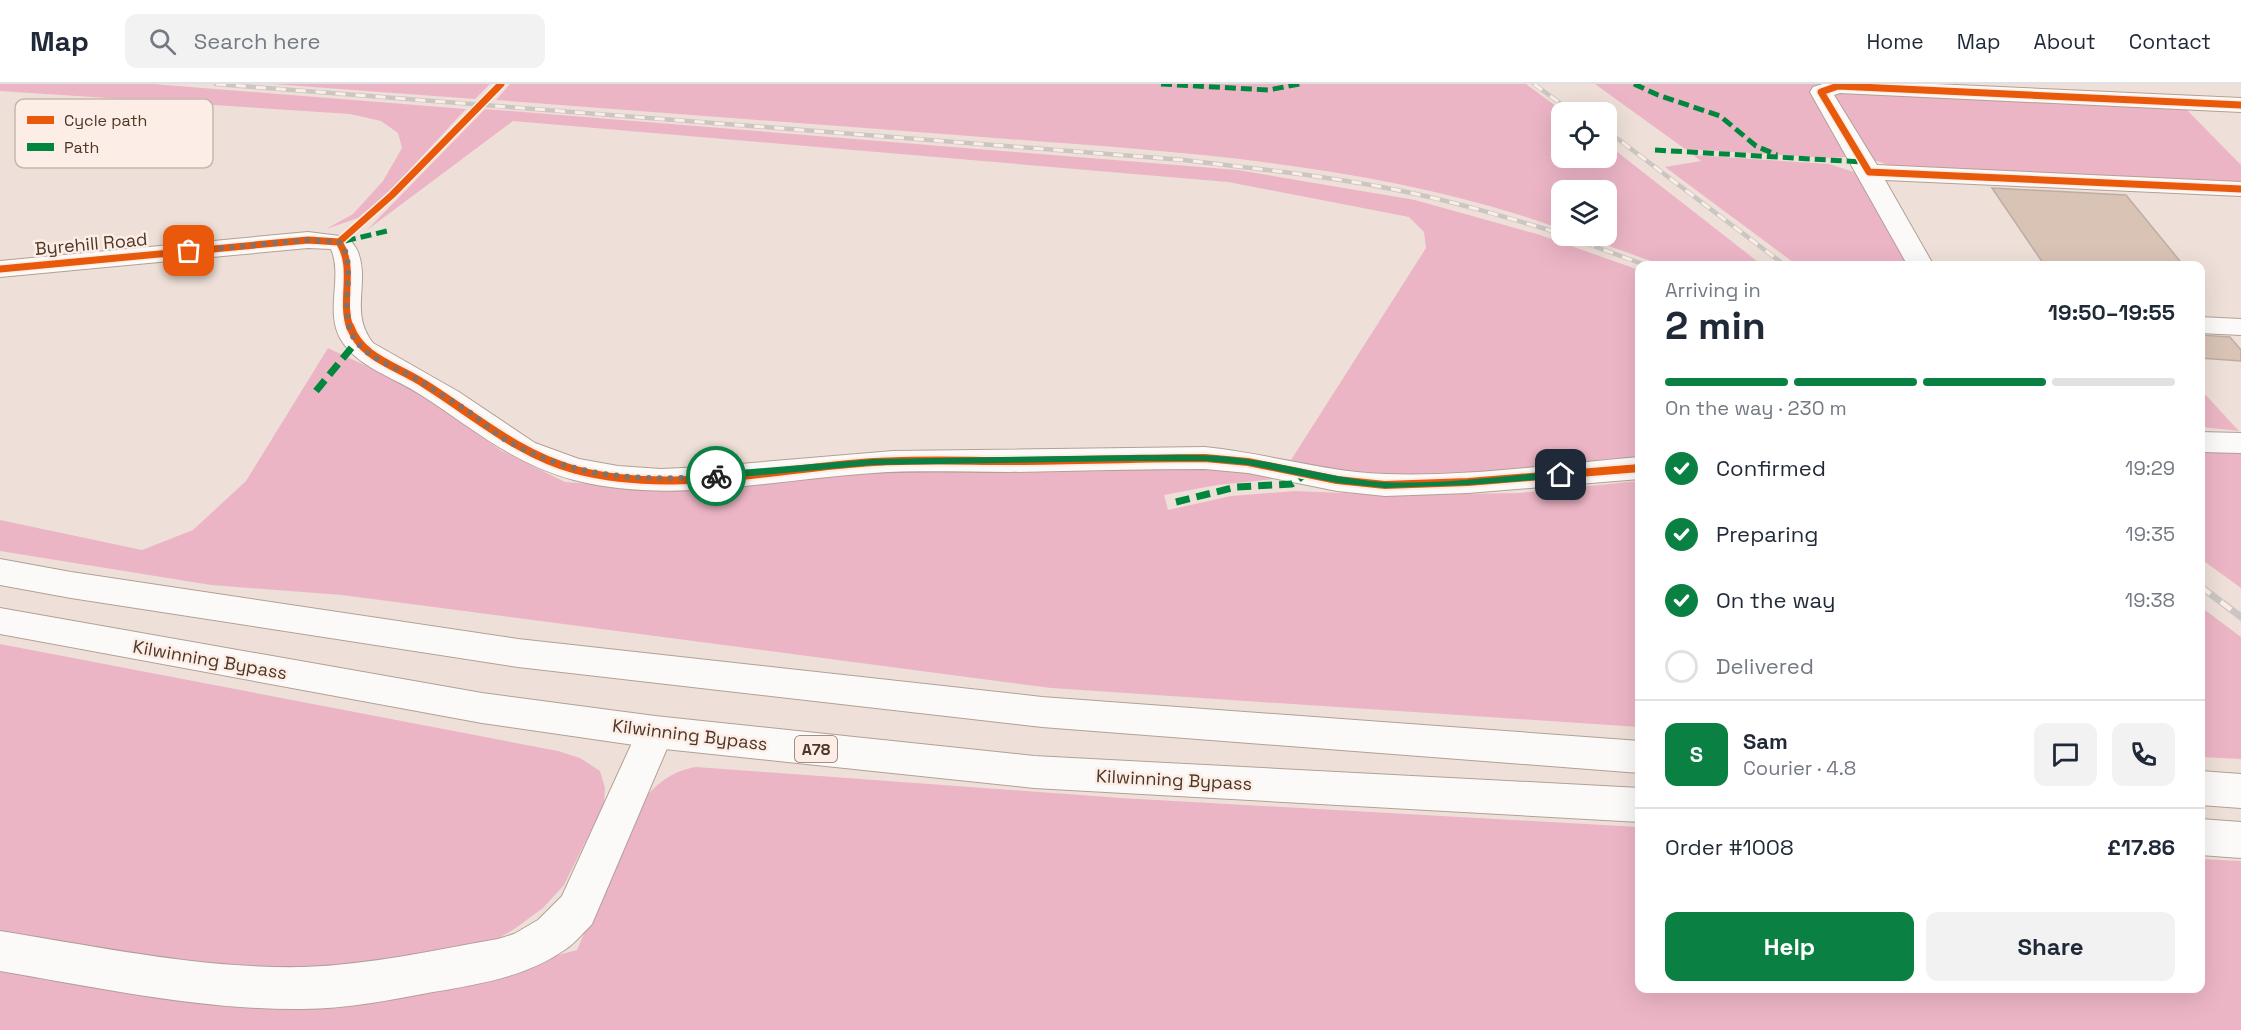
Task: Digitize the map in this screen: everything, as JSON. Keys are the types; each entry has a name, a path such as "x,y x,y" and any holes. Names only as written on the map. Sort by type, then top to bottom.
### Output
{"main road":[{"path":"1918,261 1821,92 1838,86 2241,105"},
{"path":"1869,172 2241,189"},
{"name":"Byrehill Road","path":"0,269 308,240 339,242 347,254 348,325 364,350 408,374 470,413 507,440 537,456 574,469 610,476 650,480 691,478 896,462 1205,458 1248,462 1337,480 1385,485 1468,482 1635,468"},
{"path":"2205,325 2241,327"},
{"path":"2205,442 2241,443"},
{"path":"0,572 518,653 792,684 1042,712 1635,757"},
{"name":"Kilwinning Bypass","path":"0,621 482,708 655,732 1034,772 1635,805"},
{"path":"0,951 160,977 250,987 304,988 361,984 498,960 526,950 553,934 577,910 655,732"},
{"path":"2205,788 2241,791"},
{"path":"2205,837 2241,840"}],"shaded area":[{"path":"0,84 153,84 466,109 388,193 358,218 326,229 353,214 383,181 402,148 398,133 381,121 350,114 213,105 213,99 122,99 0,91"},
{"path":"272,84 490,84 475,99"},
{"path":"510,84 1526,84 1551,102 1551,168 1617,168 1617,152 1757,261 1651,261 1609,246 1617,246 1617,180 1551,180 1551,226 1494,207 1357,176 1288,165 1148,150 496,100"},
{"path":"1595,84 1826,84 1848,154 1845,157 1833,158 1685,149"},
{"path":"1834,92 2183,106 2241,165 2241,183 1897,168 1871,159 1829,95"},
{"path":"485,109 1238,170 1415,200 1537,234 1551,239 1551,246 1571,246 1635,269 1635,461 1407,477 1364,475 1291,460 1426,248 1424,232 1409,217 1228,182 513,121 367,230"},
{"path":"1693,155 1829,164 1854,172 1862,180 1905,261 1792,261 1665,167 1701,161"},
{"path":"328,348 407,385 502,451 565,482 666,489 918,469 1148,465 1260,472 1275,479 1217,485 1164,495 1168,510 1231,496 1295,491 1390,495 1519,493 1635,481 1635,727 1051,688 342,595 211,585 0,551 0,520 142,550 193,530 246,481"},
{"path":"2205,394 2239,431 2205,427"},
{"path":"2205,451 2241,452 2241,588 2205,562"},
{"path":"2205,610 2241,637 2241,759 2205,757"},
{"path":"0,644 558,751 580,758 600,771 605,788 604,804 564,885 543,908 513,930 475,951 272,973 169,963 0,933"},
{"path":"696,767 1121,798 1635,827 1635,993 2205,993 2205,859 2241,861 2241,1030 0,1030 0,962 494,972 577,950 640,804 665,780"}],"building":[{"path":"1992,188 2126,195 2180,261 2042,261"},
{"path":"2205,335 2230,337 2241,350 2241,361 2205,358"}],"railway":[{"path":"216,84 1184,160 1321,177 1402,191 1462,205 1551,231"},
{"path":"1534,84 1558,102"},
{"path":"1617,138 1779,261"},
{"path":"1593,246 1635,261"},
{"path":"2205,590 2241,617"}],"marked path":[{"path":"1161,84 1268,90 1300,84"},
{"path":"1634,84 1658,95 1720,116 1756,146 1777,155"},
{"path":"1655,150 1863,162"},
{"path":"345,241 391,230"},
{"path":"316,391 357,341"},
{"path":"1176,502 1236,487 1292,484 1307,473"}],"cycle path":[{"path":"339,242 392,195 501,84"},
{"path":"2241,105 1838,86 1821,92 1869,172 2241,189"},
{"path":"0,269 308,240 339,242 345,251 348,263 348,322 353,336 363,349 449,399 524,450 576,470 618,477 704,478 893,461 1205,458 1248,462 1337,480 1385,485 1468,482 1635,468"}],"way so far":[{"path":"189,251 308,240 339,242 344,246 347,254 346,312 348,325 364,350 408,374 470,413 507,440 537,456 574,469 610,476 650,480 716,476"}],"route":[{"path":"716,476 873,462 1134,458 1205,458 1248,462 1337,480 1385,485 1561,475"}]}
